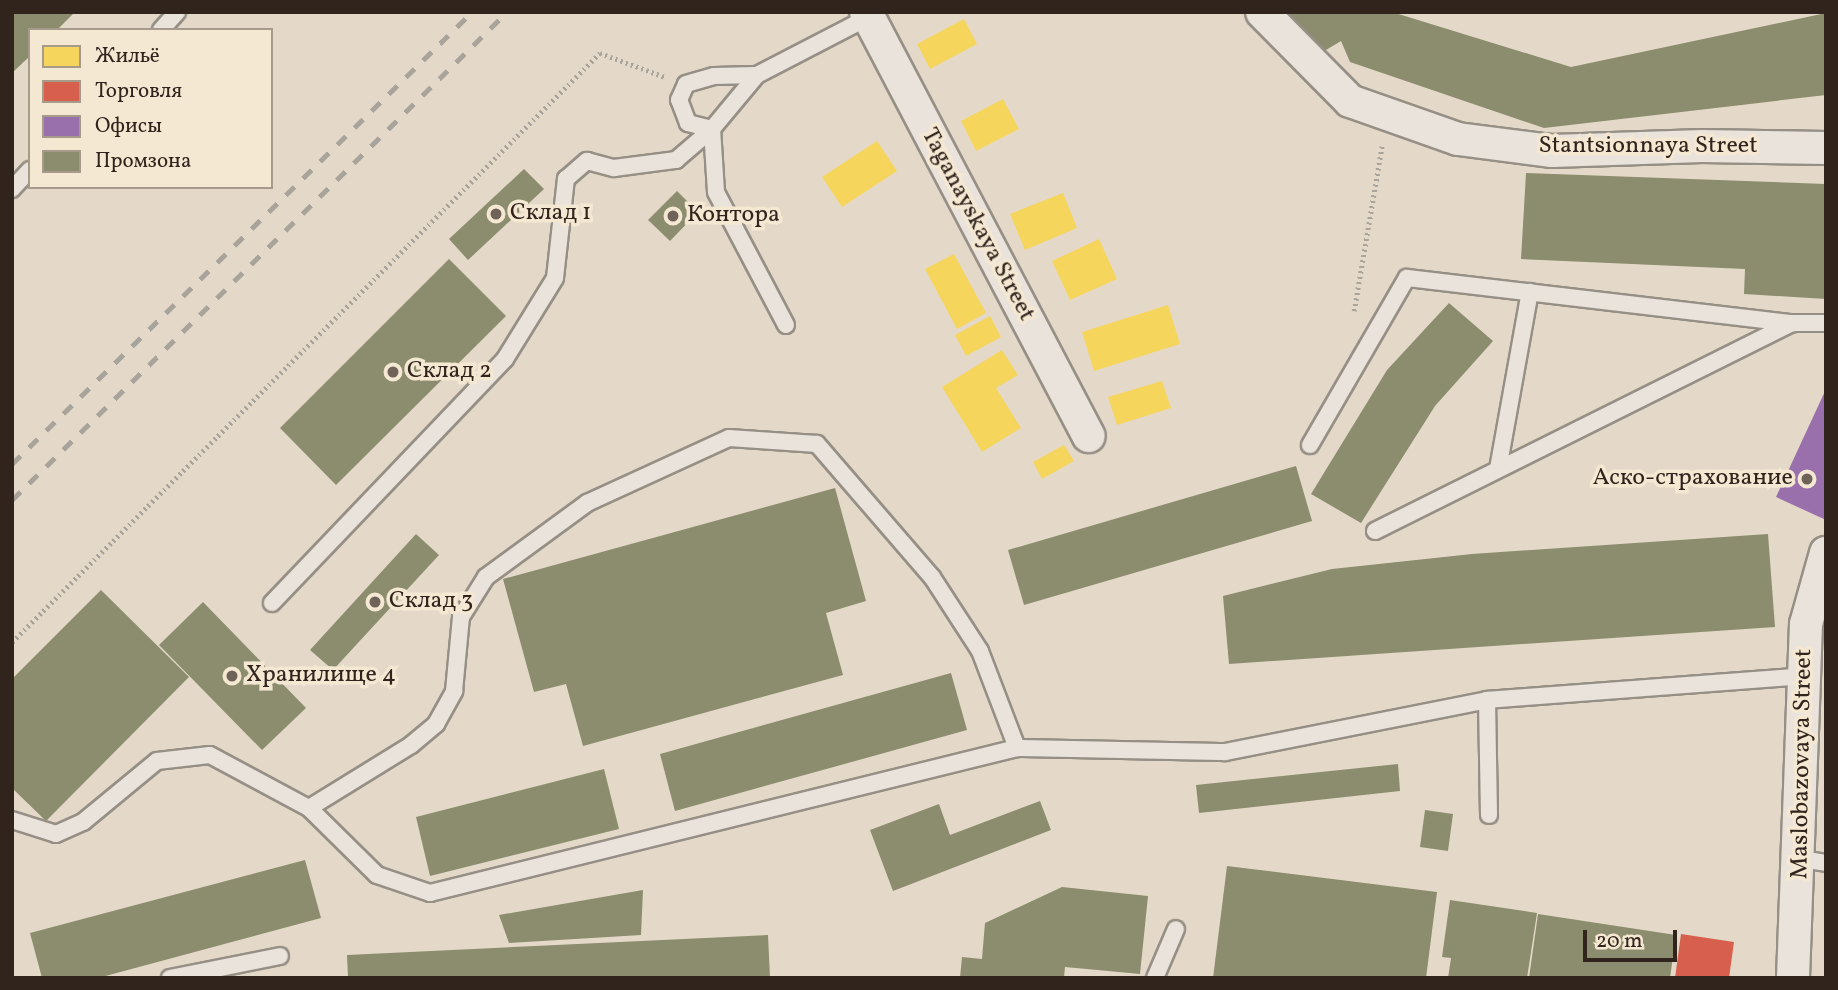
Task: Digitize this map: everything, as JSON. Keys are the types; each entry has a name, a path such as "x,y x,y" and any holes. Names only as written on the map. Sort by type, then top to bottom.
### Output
{"street":[{"name":"Stantsionnaya Street","path":"1262,12 1350,102 1458,139 1552,151 1826,148"},
{"name":"Taganayskaya Street","path":"866,15 1089,436"},
{"name":"Maslobazovaya Street","path":"1793,978 1813,861 1803,676 1806,624 1823,572"}],"lane":[{"path":"163,28 177,12"},
{"path":"272,603 505,359 555,278 566,179 587,161 614,168 676,160 712,129 757,75 866,15"},
{"path":"712,129 688,123 679,100 685,84 714,76 757,75"},
{"path":"712,129 716,192 786,324"},
{"path":"12,189 28,172"},
{"path":"1310,445 1407,278 1792,323 1826,323"},
{"path":"1498,470 1530,292"},
{"path":"1375,531 1792,323"},
{"path":"309,808 436,724 454,691 461,617 486,577 587,503 729,438 817,444 932,577 980,651 1017,748"},
{"path":"12,820 56,834 83,822 157,761 210,755 309,808 377,875 430,892 1017,748 1225,752 1487,701 1803,676"},
{"path":"1487,701 1489,815"},
{"path":"1154,978 1176,929"},
{"path":"170,978 280,956"}],"path":[{"path":"12,642 600,53 685,84"},
{"path":"1354,311 1387,114"}],"building: Жильё":[{"path":"964,19 977,44 930,69 917,44"},
{"path":"1003,99 1019,129 976,151 961,121"},
{"path":"877,141 897,171 842,207 822,177"},
{"path":"1063,193 1077,228 1025,250 1010,214"},
{"path":"1099,239 1117,279 1070,300 1052,261"},
{"path":"954,254 986,313 957,329 925,269"},
{"path":"1168,305 1180,344 1094,371 1082,332"},
{"path":"990,316 1001,337 966,356 955,335"},
{"path":"1002,350 1018,375 996,388 1021,428 982,452 942,387"},
{"path":"1162,381 1171,408 1117,425 1108,397"},
{"path":"1064,445 1074,461 1042,479 1033,462"}],"building: Торговля":[{"path":"1681,934 1734,942 1729,978 1675,978"}],"building: Офисы":[{"path":"1826,389 1826,520 1776,497"}],"building: Промзона":[{"path":"12,12 75,12 59,28 28,28 28,58 12,73"},
{"path":"1278,12 1392,12 1571,67 1826,13 1826,95 1544,128 1350,62 1341,41 1321,53"},
{"name":"Склад 1","path":"524,169 544,189 468,260 449,239"},
{"path":"1526,173 1826,184 1826,299 1744,294 1745,269 1521,259"},
{"name":"Контора","path":"677,191 698,212 670,241 648,220"},
{"name":"Склад 2","path":"449,259 506,316 336,485 280,428"},
{"path":"1449,303 1493,341 1435,406 1361,523 1311,494 1387,370"},
{"path":"1296,466 1312,521 1024,605 1008,550"},
{"path":"835,488 866,601 826,613 843,675 583,746 566,684 534,692 503,579"},
{"name":"Склад 3","path":"416,534 439,555 333,670 310,650"},
{"path":"1768,534 1775,627 1229,664 1223,596 1332,569 1472,554"},
{"path":"101,590 189,677 46,821 12,788 12,679"},
{"name":"Хранилище 4","path":"203,602 306,708 262,750 159,645"},
{"path":"951,673 967,730 675,811 660,754"},
{"path":"1398,764 1400,791 1199,813 1196,785"},
{"path":"604,769 619,829 430,876 416,817"},
{"path":"1040,801 1051,830 893,891 870,830 939,804 950,835"},
{"path":"1425,810 1453,814 1448,851 1420,847"},
{"path":"305,860 321,918 98,978 42,978 30,933"},
{"path":"1227,866 1437,892 1426,978 1213,978"},
{"path":"1062,887 1148,896 1140,974 1065,967 1064,978 960,978 962,957 982,959 985,923"},
{"path":"643,890 641,935 509,943 499,915"},
{"path":"1450,900 1537,913 1527,978 1448,978 1451,958 1442,957"},
{"path":"1538,914 1676,935 1670,978 1529,978"},
{"path":"768,935 770,978 348,978 347,955"}],"railway":[{"path":"12,464 472,12"},
{"path":"12,500 507,12"}],"place":[{"name":"Склад 1","path":"496,214"},
{"name":"Контора","path":"673,216"},
{"name":"Склад 2","path":"393,372"},
{"name":"Аско-страхование","path":"1807,479"},
{"name":"Склад 3","path":"375,602"},
{"name":"Хранилище 4","path":"232,676"}]}
